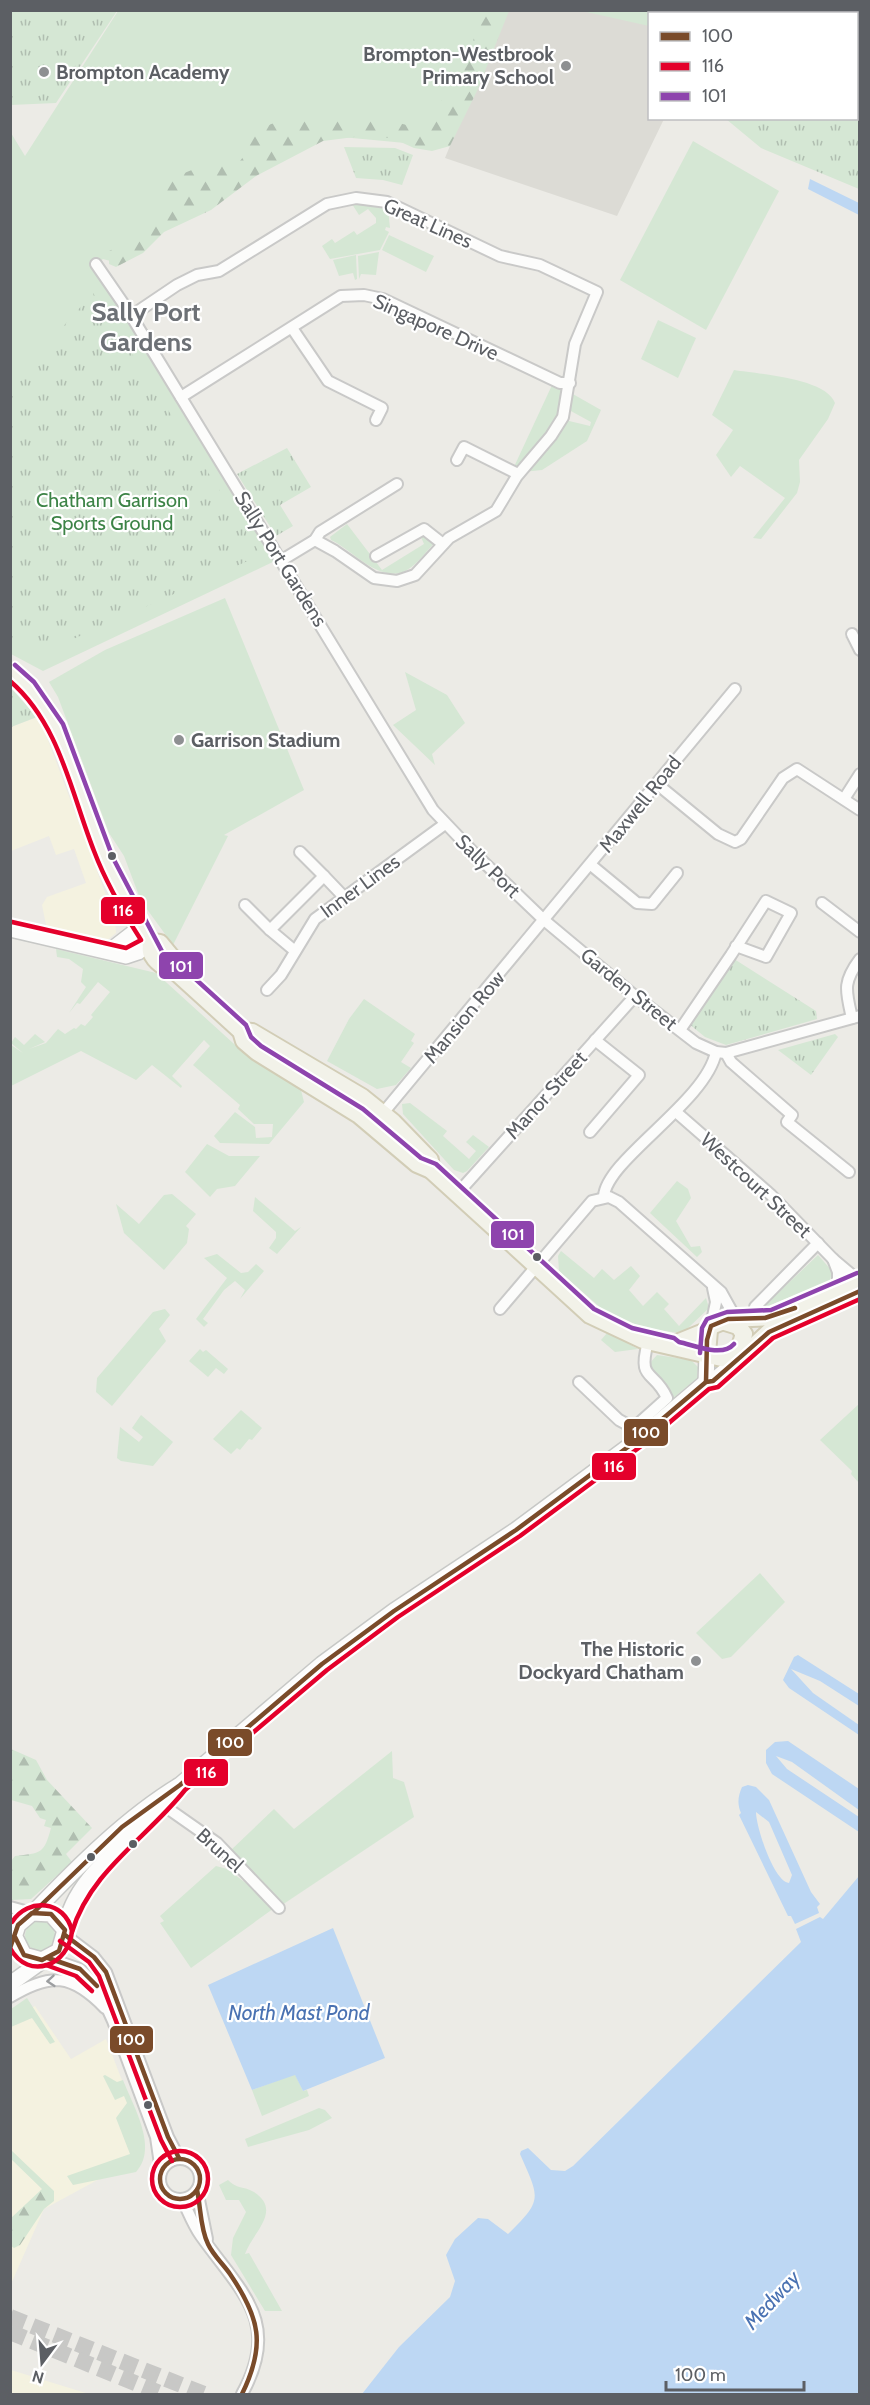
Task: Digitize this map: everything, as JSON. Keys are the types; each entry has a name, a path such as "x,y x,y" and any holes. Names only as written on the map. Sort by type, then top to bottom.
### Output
{"main road":[{"path":"10,671 33,690 51,717 112,874 151,942 151,953 165,969 175,971 241,1031 252,1032 378,1119 430,1160 431,1170 590,1315 620,1331 648,1342 672,1345 720,1324 772,1317 859,1280"},
{"path":"672,1345 675,1349 726,1359 739,1355 783,1325 860,1291"},
{"path":"707,1354 720,1324"},
{"path":"720,1324 742,1330 744,1337 739,1355"}],"street":[{"name":"Great Lines","path":"129,313 197,274 234,267 327,204 350,198 368,198 390,204 502,257 540,265 597,292 577,338 570,383"},
{"name":"Sally Port Gardens","path":"96,264 129,313 282,560 433,810"},
{"name":"Singapore Drive","path":"181,397 341,297 364,295 383,299 560,383 570,383"},
{"path":"291,328 328,381 382,408 376,420"},
{"path":"315,540 335,550 374,578 388,581 415,575 443,544 497,509 518,474 562,419 570,383"},
{"path":"457,460 466,443 518,474"},
{"path":"282,560 315,540 320,532 397,484"},
{"path":"376,556 424,529 443,544"},
{"path":"852,634 860,651"},
{"name":"Maxwell Road","path":"544,920 735,688"},
{"path":"657,784 718,834 735,842 741,839 783,778 797,769 860,810"},
{"path":"844,799 860,774"},
{"name":"Sally Port","path":"433,810 544,920"},
{"name":"Inner Lines","path":"267,990 281,975 315,919 445,824"},
{"path":"300,852 344,897"},
{"path":"591,864 637,903 651,904 677,873"},
{"path":"270,930 324,876"},
{"path":"680,1030 736,946 766,901 791,913 766,957 736,946"},
{"path":"822,903 860,932"},
{"path":"245,905 295,951"},
{"name":"Garden Street","path":"544,920 635,996 696,1043 721,1053 774,1099 776,1104 792,1115 787,1122 849,1172"},
{"name":"Mansion Row","path":"378,1119 544,920"},
{"path":"110,951 141,927"},
{"path":"10,929 126,956 138,952 151,942"},
{"path":"604,1196 606,1185 628,1158 676,1112 721,1053 856,1017 845,988 849,973 860,959"},
{"name":"Manor Street","path":"457,1194 635,996"},
{"path":"590,1132 639,1074 596,1040"},
{"name":"Westcourt Street","path":"676,1112 771,1195 834,1259 859,1280"},
{"path":"500,1309 592,1201 604,1196 619,1202 720,1292 720,1324"},
{"path":"754,1307 818,1243"},
{"path":"834,1259 839,1274 838,1289"},
{"path":"713,1288 720,1324"},
{"path":"579,1382 619,1420 634,1426 667,1398 645,1370 644,1362 648,1342"},
{"path":"706,1382 707,1354"},
{"path":"197,2190 182,2199 171,2197 162,2189 156,2137 113,2021 97,1986 87,1975 73,1966 46,1959 33,1959 24,1955 12,1939 20,1922 33,1913 110,1838 160,1803 322,1665 394,1611 516,1530 640,1438 706,1382 713,1382 739,1355"},
{"path":"10,1984 59,1951 70,1907 78,1894 152,1818 160,1803"},
{"name":"Brunel","path":"160,1803 224,1849 279,1908"},
{"path":"152,1818 166,1817 186,1821"},
{"path":"10,1907 33,1913 51,1914 65,1932 94,1957 106,1972 168,2137 179,2158"},
{"path":"10,1997 41,1981 64,1980 88,1992 113,2021"},
{"path":"161,2171 168,2162 179,2158 192,2162 199,2171 197,2190 207,2242"},
{"path":"182,2199 201,2237 207,2242 243,2293 256,2320 259,2336 258,2360 242,2394"}],"shaded area":[{"name":"Brompton-Westbrook Primary School","path":"505,11 726,11 648,12 648,120 664,120 617,216 445,158"},
{"path":"37,717 45,732 115,919 116,933 105,942 47,930 42,905 47,897 86,883 74,849 56,855 49,836 11,851 11,727"},
{"path":"35,2006 71,2059 106,2039 137,2119 140,2157 44,2209 11,2284 10,2019"},
{"path":"11,2370 89,2394 11,2394"}],"green space":[{"path":"746,10 859,11 859,189 761,148 727,120 858,120 858,12 745,12"},
{"name":"Brompton Academy","path":"10,11 117,11 56,103 11,105"},
{"path":"118,11 494,11 437,146 299,133 114,262 103,259 93,266 277,560 43,671 11,654 11,133 25,156"},
{"path":"483,11 509,11 477,91 450,146 432,151 414,148 394,139 370,135 323,141 256,176 211,210 164,232 143,253 116,267 109,264 109,251 136,237 166,209 169,200 166,188 172,178 209,163 239,162 256,132 271,124 302,117 323,128 332,121 366,116 414,127 428,133 453,74 471,47"},
{"path":"582,11 681,11 648,12 648,26"},
{"path":"693,141 779,191 706,330 620,280"},
{"path":"344,147 395,148 413,155 402,185 383,180 356,178"},
{"path":"363,203 388,209 390,228 386,227 385,230 389,232 380,250 330,259 322,246 332,239 335,243 354,231 357,235 376,223 376,218 368,209 359,215 352,204"},
{"path":"389,235 434,256 426,272 382,250"},
{"path":"379,252 376,275 361,274 359,279 358,256"},
{"path":"356,255 357,279 355,280 353,273 339,276 333,260"},
{"name":"Chatham Garrison Sports Ground","path":"93,293 261,555 42,653 11,640 11,385"},
{"path":"658,320 696,338 678,378 641,359"},
{"path":"734,370 805,383 819,388 835,403 828,419 799,460 800,482 797,493 761,539 753,538 785,498 740,466 731,477 716,455 733,430 712,415"},
{"path":"553,383 564,389 559,413 542,441 518,469 513,469"},
{"path":"571,393 601,410 587,441 542,470 523,472 565,420 590,426 591,422 569,410"},
{"path":"287,448 311,487 280,505 293,526 276,536 237,474"},
{"path":"347,524 382,570 424,544 421,537 426,534 437,540 407,570 387,573 377,570 331,540 330,537"},
{"name":"Garrison Stadium","path":"225,598 304,790 224,835 228,836 173,945 141,901 124,856 109,833 58,697 49,682 105,650"},
{"path":"405,672 447,695 465,723 432,754 435,765 393,725 416,710"},
{"path":"10,687 37,717 10,727"},
{"path":"56,949 156,973 244,1053 301,1090 304,1102 269,1144 220,1143 214,1136 235,1112 255,1127 256,1138 272,1137 273,1124 254,1124 238,1109 240,1105 193,1065 210,1046 204,1040 172,1076 182,1086 181,1088 152,1065 136,1080 81,1051 11,1086 11,1045 23,1053 11,1043 15,1037 24,1045 35,1034 45,1042 29,1049 46,1043 58,1029 65,1034 81,1024 85,1026 110,992 98,982 80,1004 77,1003 69,1013 86,987 81,982 83,969 69,959 57,957"},
{"path":"731,957 816,1011 817,1019 726,1045 705,1037 688,1023"},
{"path":"364,999 415,1034 411,1041 414,1043 401,1062 411,1068 396,1085 377,1089 327,1061 349,1019"},
{"path":"835,1034 838,1037 811,1075 778,1050"},
{"path":"410,1103 447,1131 443,1136 469,1159 476,1151 466,1142 473,1135 489,1147 467,1171 463,1173 454,1170 403,1114 402,1104"},
{"path":"207,1144 229,1156 260,1156 235,1186 217,1189 210,1197 185,1172"},
{"path":"677,1181 688,1189 691,1198 676,1221 691,1247 700,1246 702,1252 697,1257 650,1213"},
{"path":"172,1194 196,1214 186,1226 189,1229 187,1243 164,1270 124,1233 116,1204 139,1224 164,1195"},
{"path":"255,1197 295,1231 301,1227 277,1254 269,1248 276,1238 276,1232 253,1211"},
{"path":"561,1251 594,1278 602,1269 614,1280 631,1266 640,1276 629,1290 643,1306 657,1292 669,1304 664,1309 679,1326 706,1298 709,1308 687,1329 679,1333 643,1328 602,1309 559,1271 558,1256"},
{"path":"217,1254 241,1273 248,1272 256,1264 264,1271 240,1299 245,1290 235,1281 224,1290 203,1319 208,1323 204,1327 196,1319 227,1278 204,1258"},
{"path":"818,1255 832,1271 830,1281 761,1309 755,1307 779,1292"},
{"path":"165,1309 170,1315 159,1329 166,1341 112,1406 96,1392 97,1378 153,1312"},
{"path":"608,1332 638,1349 615,1352 601,1340"},
{"path":"200,1349 203,1352 206,1350 228,1369 224,1374 216,1368 208,1377 189,1361"},
{"path":"657,1355 691,1360 698,1367 697,1378 672,1399 649,1364"},
{"path":"859,1404 859,1483 851,1474 852,1471 820,1440"},
{"path":"241,1410 262,1428 252,1440 249,1439 240,1450 237,1448 231,1454 213,1439"},
{"path":"141,1415 173,1442 153,1466 121,1461 117,1458 120,1427 139,1442 143,1437 132,1428"},
{"path":"760,1573 785,1602 731,1657 722,1659 696,1633"},
{"path":"11,1749 36,1760 47,1780 92,1828 66,1854 72,1862 31,1899 11,1900 11,1861 15,1856 40,1851 46,1843 51,1828 44,1826 46,1820 40,1818 32,1806 11,1800"},
{"path":"392,1751 393,1778 404,1782 414,1817 282,1905 230,1851 274,1809 294,1829"},
{"path":"216,1866 227,1869 277,1906 191,1968 160,1923 164,1921 160,1916"},
{"path":"40,1921 51,1925 55,1936 51,1947 40,1951 29,1947 25,1936 29,1925"},
{"path":"27,1998 55,2042 50,2044 32,2018 11,2027 11,2009"},
{"path":"295,2074 303,2091 307,2090 309,2096 262,2116 252,2090"},
{"path":"103,2076 117,2082 123,2080 145,2139 142,2162 136,2172 73,2185 67,2176 130,2154 116,2118 127,2103 124,2096 115,2100"},
{"path":"319,2108 325,2110 332,2118 309,2130 248,2147 245,2139"},
{"path":"11,2150 54,2191 54,2201 44,2209 20,2245 14,2248 11,2246 11,2218 42,2189 11,2159"},
{"path":"228,2180 234,2185 254,2192 262,2199 266,2207 263,2222 245,2254 249,2253 282,2311 265,2311 231,2255 233,2238 246,2212 239,2200 226,2200 219,2185"}],"water":[{"path":"810,179 859,203 859,215 808,189"},
{"path":"798,1655 859,1694 859,1706 820,1681 791,1669 813,1693 859,1725 859,1735 789,1688 783,1680 794,1657"},
{"path":"788,1741 859,1789 859,1810 792,1762 776,1756 787,1769 859,1817 859,1832 772,1774 766,1763 766,1750 775,1742"},
{"path":"748,1785 756,1787 769,1800 811,1892 820,1904 817,1907 819,1913 795,1924 791,1916 788,1916 739,1815 741,1813 738,1800 742,1787","holes":["756,1812 769,1822 792,1875 789,1883 783,1880 772,1864 762,1841"]},
{"name":"Medway","path":"859,1876 859,2394 362,2394 399,2347 450,2297 455,2281 446,2255 455,2239 478,2218 488,2219 508,2234 528,2213 535,2197 531,2180 520,2154 521,2151 528,2148 551,2170 565,2171 573,2166 801,1942 796,1929 820,1917 823,1919"},
{"name":"North Mast Pond","path":"333,1928 385,2058 303,2091 295,2075 252,2090 208,1985"}],"tunnel":[{"path":"10,2317 204,2394"},
{"path":"10,2332 162,2394"}],"transit line":[{"name":"101","path":"15,665 34,682 63,724 113,858 166,959 180,965 246,1025 251,1037 261,1046 363,1109 421,1158 436,1164 594,1309 632,1328 674,1338 679,1342 700,1348 722,1350 734,1344"},
{"name":"116","path":"10,681 27,698 52,738 99,863 115,897 141,940 126,948 12,922"},
{"name":"101","path":"700,1353 702,1328 707,1319 727,1312 771,1310 857,1273"},
{"name":"100","path":"34,1912 122,1827 180,1785 322,1664 394,1611 516,1530 640,1438 706,1382 713,1381 769,1332 860,1291"},
{"name":"116","path":"72,1932 80,1910 106,1873 185,1790 327,1670 398,1617 520,1536 644,1444 709,1389 718,1387 773,1338 860,1299"},
{"name":"100","path":"706,1382 707,1340 711,1326 728,1319 765,1318 795,1308"},
{"name":"116","path":"10,1948 27,1964 37,1967 47,1965 64,1953 72,1931 62,1913 45,1906 27,1909 12,1922"},
{"name":"100","path":"10,1948 18,1925 32,1913 51,1914 65,1930 59,1951 42,1960 24,1955 15,1937"},
{"name":"100","path":"65,1935 94,1957 106,1972 168,2137 179,2158"},
{"name":"116","path":"60,1941 89,1962 99,1976 161,2140 172,2161"},
{"name":"100","path":"48,1958 80,1969 97,1986"},
{"name":"116","path":"46,1965 76,1976 92,1991"},
{"name":"116","path":"180,2151 191,2153 200,2159 206,2168 208,2179 206,2190 200,2199 191,2205 180,2207 169,2205 160,2199 154,2190 152,2179 154,2168 160,2159 169,2153 180,2151"},
{"name":"100","path":"180,2159 188,2160 194,2165 199,2171 200,2179 199,2187 194,2193 188,2198 180,2199 172,2198 166,2193 161,2187 160,2179 161,2171 166,2165 172,2160 180,2159"},
{"name":"100","path":"197,2190 205,2238 240,2290 253,2318 257,2346 250,2377 242,2394"}],"place":[{"name":"Brompton-Westbrook Primary School","path":"566,66"},
{"name":"Brompton Academy","path":"44,72"},
{"name":"Garrison Stadium","path":"179,740"},
{"name":"The Historic Dockyard Chatham","path":"696,1661"}],"district":[{"name":"Sally Port Gardens","path":"146,327"}]}
